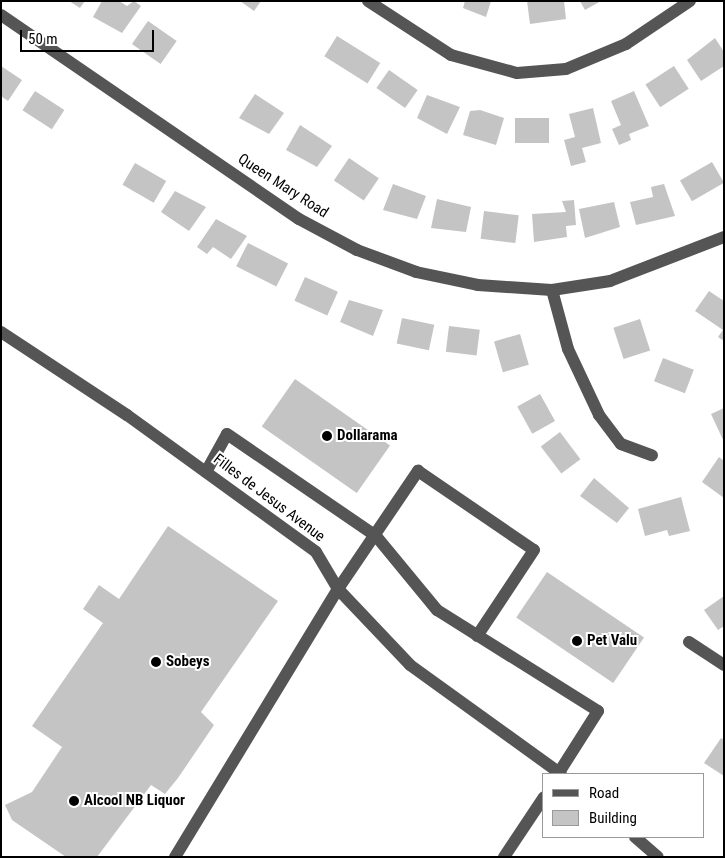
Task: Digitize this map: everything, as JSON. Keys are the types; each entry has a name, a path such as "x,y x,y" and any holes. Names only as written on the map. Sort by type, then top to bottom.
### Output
{"street":[{"path":"368,1 451,55 517,72 566,69 626,44 690,1"},
{"name":"Queen Mary Road","path":"1,15 299,219 357,250 416,272 478,285 552,290 610,281 722,240"},
{"path":"552,290 568,349 599,415 620,444 652,455"},
{"name":"Filles de Jesus Avenue","path":"1,332 127,415 316,552 338,589 410,664 558,773"},
{"path":"206,472 227,434 376,536 437,610 598,711 560,773"},
{"path":"175,857 338,589 376,536 418,471 534,550 477,636"},
{"path":"689,642 724,665"},
{"path":"504,857 542,800"},
{"path":"635,838 658,857"}],"building":[{"path":"69,1 85,1 80,8"},
{"path":"102,1 119,1 127,6 134,1 141,6 122,33 93,17"},
{"path":"240,1 261,1 254,11"},
{"path":"465,1 491,1 486,17 463,8"},
{"path":"527,1 564,1 566,19 530,24"},
{"path":"580,1 601,1 585,10"},
{"path":"148,21 177,41 161,64 132,44"},
{"path":"337,36 380,63 368,83 324,56"},
{"path":"715,38 724,52 724,66 701,81 687,60"},
{"path":"1,66 22,80 8,101 1,96"},
{"path":"674,66 689,89 660,107 645,85"},
{"path":"389,70 418,90 405,108 376,88"},
{"path":"35,91 64,110 52,129 22,110"},
{"path":"634,91 649,126 629,134 631,140 619,145 612,129 621,125 611,101"},
{"path":"255,94 284,113 269,134 239,118"},
{"path":"427,95 460,107 447,134 417,118"},
{"path":"593,108 601,143 582,148 586,162 571,166 564,140 575,137 569,114"},
{"path":"480,110 504,118 496,145 463,135 470,111"},
{"path":"515,118 549,118 549,143 515,143"},
{"path":"300,125 332,146 317,167 286,150"},
{"path":"349,158 379,178 364,201 334,180"},
{"path":"712,162 724,183 692,201 680,180"},
{"path":"135,163 166,181 154,203 122,185"},
{"path":"393,184 426,196 417,219 383,210"},
{"path":"664,184 675,216 636,225 630,202 653,197 651,187"},
{"path":"175,191 206,207 189,231 161,212"},
{"path":"437,199 471,207 466,232 431,228"},
{"path":"574,200 576,225 566,226 567,237 534,242 532,214 566,212 562,201"},
{"path":"614,202 620,227 585,238 579,209"},
{"path":"484,211 519,215 515,243 481,239"},
{"path":"216,219 247,236 231,259 213,247 207,254 197,247"},
{"path":"248,243 288,263 276,287 236,266"},
{"path":"305,277 338,292 327,315 294,301"},
{"path":"709,291 724,301 724,341 718,337 723,330 695,311"},
{"path":"349,300 383,310 373,336 340,322"},
{"path":"402,318 434,325 429,350 397,343"},
{"path":"640,319 650,350 624,359 613,328"},
{"path":"449,326 480,330 477,356 446,352"},
{"path":"520,334 529,365 503,372 494,341"},
{"path":"663,358 694,370 685,393 654,381"},
{"name":"Dollarama","path":"295,379 390,446 357,493 262,427"},
{"path":"540,394 555,421 532,434 517,407"},
{"path":"724,408 724,442 711,414"},
{"path":"560,432 580,459 561,474 541,446"},
{"path":"719,457 724,461 724,498 702,482"},
{"path":"594,478 629,508 617,523 580,496"},
{"path":"681,497 690,531 669,536 667,530 645,536 638,509"},
{"name":"Sobeys","path":"168,526 278,601 201,712 214,725 165,794 151,785 97,857 66,857 12,820 5,805 32,792 62,747 32,726 103,623 83,609 99,585 119,599"},
{"path":"547,572 644,637 613,683 516,618"},
{"path":"724,596 724,626 718,630 704,610"},
{"path":"721,738 724,740 724,776 704,763"}],"place":[{"name":"Dollarama","path":"327,436"},
{"name":"Pet Valu","path":"577,641"},
{"name":"Sobeys","path":"156,662"},
{"name":"Alcool NB Liquor","path":"74,801"}]}
